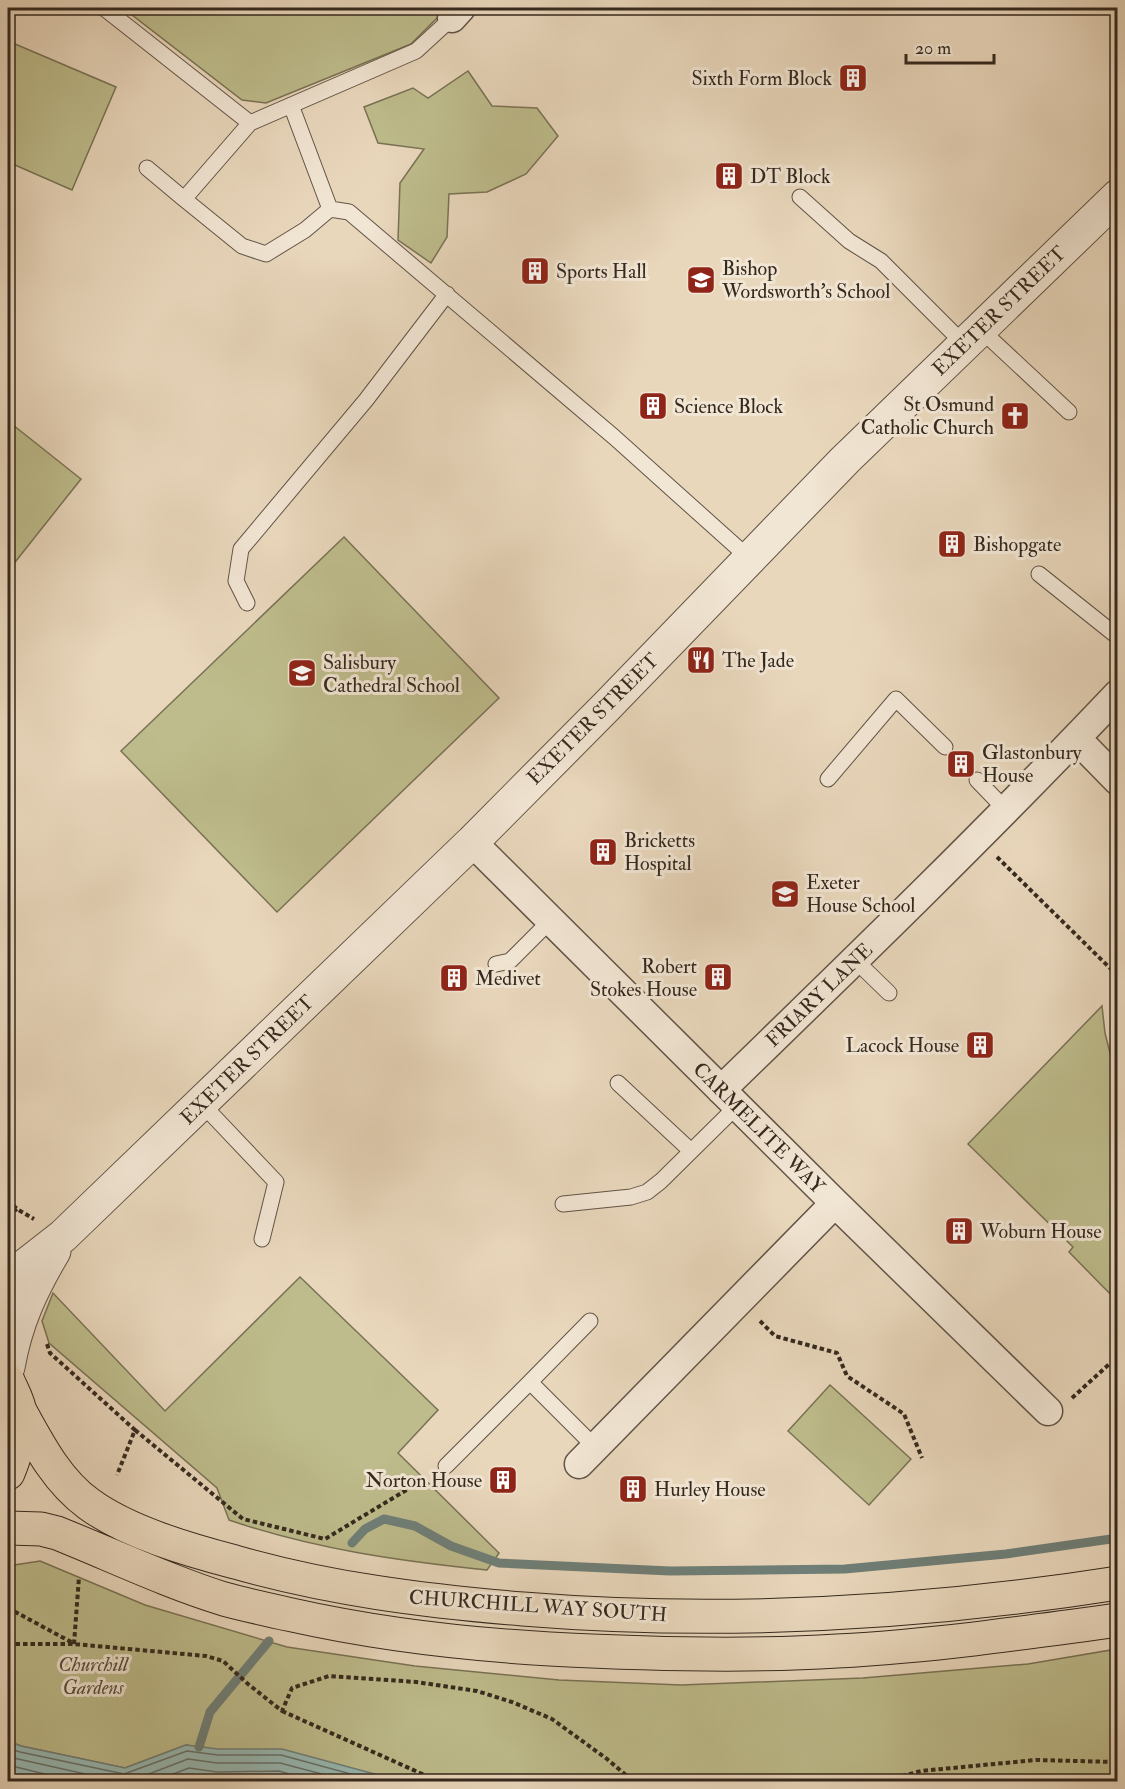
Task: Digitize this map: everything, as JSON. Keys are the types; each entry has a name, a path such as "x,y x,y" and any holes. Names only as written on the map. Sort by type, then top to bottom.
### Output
{"highway":[{"name":"CHURCHILL WAY SOUTH","path":"8,1381 20,1411 46,1456 68,1486 87,1503 111,1518 208,1555 262,1570 377,1594 560,1612 711,1617 821,1614 1011,1598 1118,1583"},
{"path":"8,1473 15,1458 20,1432 20,1411"},
{"name":"CHURCHILL WAY SOUTH","path":"8,1528 41,1529 57,1533 171,1581 225,1599 270,1610 339,1625 419,1638 504,1646 603,1652 731,1654 836,1651 939,1643 1118,1620"}],"street":[{"name":"EXETER STREET","path":"8,1279 63,1236 472,842 845,460 1118,196"},
{"name":"FRIARY LANE","path":"729,1098 855,960 1118,694"},
{"path":"1076,738 1118,781"},
{"name":"CARMELITE WAY","path":"472,842 1048,1411"},
{"path":"587,1456 835,1203"},
{"name":"EXETER STREET","path":"8,1367 21,1315 34,1286 63,1236"}],"lane":[{"path":"104,8 250,123"},
{"path":"184,199 250,123 416,51 456,13"},
{"path":"291,105 330,209"},
{"path":"147,168 242,246 266,254 305,230 330,209 348,212 614,437 750,559"},
{"path":"800,197 849,242 881,261 1069,412"},
{"path":"247,603 236,581 241,549 366,400 447,294"},
{"path":"1039,574 1118,637"},
{"path":"828,779 896,699 945,747"},
{"path":"977,780 1005,809"},
{"path":"496,964 510,961 550,921"},
{"path":"855,960 889,993"},
{"path":"618,1083 691,1151"},
{"path":"563,1204 631,1197 647,1192 691,1151 729,1098"},
{"path":"202,1104 276,1182 262,1239"},
{"path":"446,1466 590,1321"},
{"path":"530,1382 587,1456"}],"path":[{"path":"977,838 1118,975"},
{"path":"8,1215 17,1209"},
{"path":"740,1300 775,1336 837,1353 847,1377 904,1413 922,1458"},
{"path":"46,1343 50,1353 135,1430 243,1518 325,1539 446,1466"},
{"path":"1048,1411 1074,1397 1118,1356"},
{"path":"117,1475 135,1430"},
{"path":"74,1644 80,1577"},
{"path":"8,1608 74,1644"},
{"path":"8,1644 74,1644 206,1656 223,1661 282,1711 440,1782"},
{"path":"282,1711 292,1688 329,1676 416,1682 477,1691 512,1702 552,1719 634,1782"},
{"path":"879,1782 921,1771 1036,1760 1118,1762"}],"green space":[{"path":"123,8 441,8 444,11 411,44 266,103 242,100"},
{"path":"8,41 116,87 72,190 8,162"},
{"path":"468,71 492,106 537,108 558,136 526,174 487,192 449,194 447,237 431,263 398,240 400,183 424,149 378,143 364,107 413,88 428,98"},
{"path":"8,421 81,479 8,571"},
{"path":"344,537 499,698 277,912 121,751"},
{"path":"1102,1006 1105,1033 1111,1057 1117,1068 1118,1139 1115,1164 1118,1183 1117,1301 1069,1252 1073,1247 968,1144"},
{"path":"300,1277 438,1410 398,1453 499,1553 487,1570 325,1546 229,1520 217,1488 49,1343 42,1321 53,1293 165,1411"},
{"path":"830,1385 911,1459 869,1505 788,1431"},
{"name":"Churchill Gardens","path":"40,1561 145,1605 287,1647 415,1666 559,1680 681,1685 863,1678 1028,1664 1117,1649 1117,1781 396,1782 382,1776 186,1745 125,1768 21,1746 8,1741 8,1566"}],"water":[{"path":"8,1741 21,1746 125,1768 186,1745 218,1749 282,1749 396,1781 8,1781"}],"waterway":[{"path":"352,1543 365,1529 384,1519 415,1526 451,1546 499,1563 670,1571 845,1569 1006,1554 1118,1538"},
{"path":"199,1747 210,1712 269,1641"}],"place":[{"name":"Sixth Form Block","path":"853,78"},
{"name":"DT Block","path":"729,176"},
{"name":"Sports Hall","path":"535,271"},
{"name":"Bishop Wordsworth's School","path":"701,280"},
{"name":"Science Block","path":"653,406"},
{"name":"St Osmund Catholic Church","path":"1015,416"},
{"name":"Bishopgate","path":"952,544"},
{"name":"The Jade","path":"701,660"},
{"name":"Salisbury Cathedral School","path":"302,673"},
{"name":"Glastonbury House","path":"961,764"},
{"name":"Bricketts Hospital","path":"603,852"},
{"name":"Exeter House School","path":"785,894"},
{"name":"Robert Stokes House","path":"718,977"},
{"name":"Medivet","path":"454,978"},
{"name":"Lacock House","path":"980,1045"},
{"name":"Woburn House","path":"959,1231"},
{"name":"Norton House","path":"503,1480"},
{"name":"Hurley House","path":"633,1489"}]}
